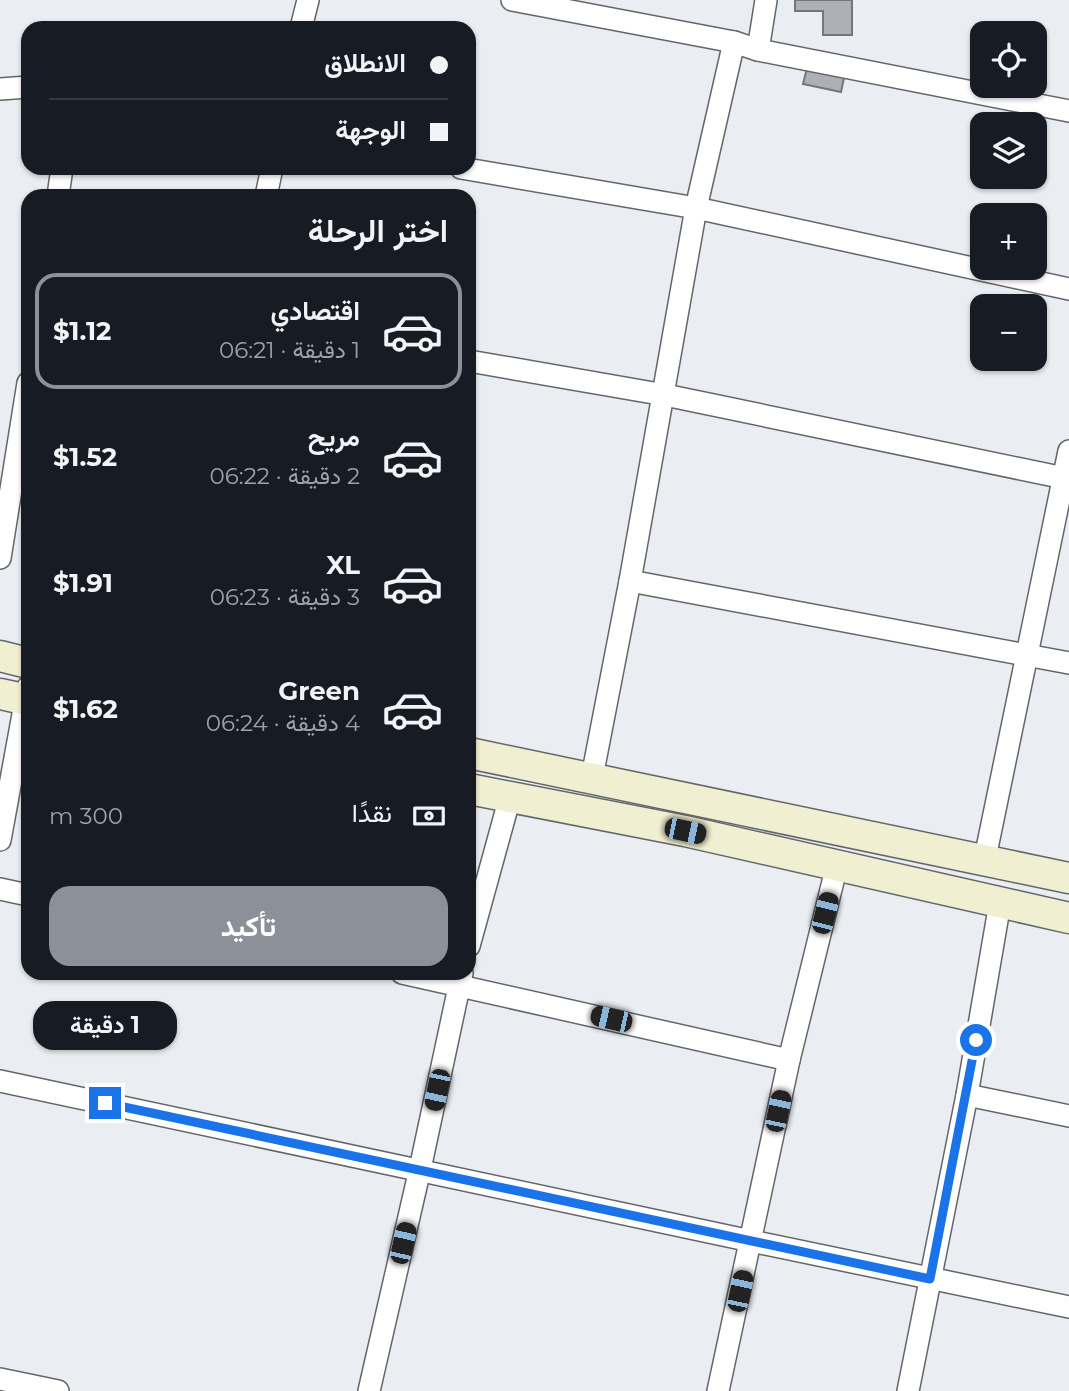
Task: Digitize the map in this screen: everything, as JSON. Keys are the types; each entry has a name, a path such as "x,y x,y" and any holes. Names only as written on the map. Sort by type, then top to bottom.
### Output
{"main road":[{"path":"0,656 21,661"},
{"path":"476,754 985,858 1069,878"},
{"path":"476,790 685,831 1069,918"}],"street":[{"path":"302,21 307,0"},
{"path":"512,0 734,42 758,50 1069,111"},
{"path":"758,50 766,0"},
{"path":"592,777 665,395 696,208 734,42"},
{"path":"0,89 21,88"},
{"path":"476,171 696,208 1069,289"},
{"path":"476,362 665,395 1067,478"},
{"path":"0,558 21,427"},
{"path":"985,858 1067,478 1069,451"},
{"path":"630,581 1069,663"},
{"path":"0,840 20,695"},
{"path":"476,921 510,797"},
{"path":"718,1391 789,1059 837,864"},
{"path":"0,889 21,894"},
{"path":"908,1391 967,1095 1000,903"},
{"path":"369,1391 460,980"},
{"path":"464,980 789,1059"},
{"path":"0,1081 1069,1307"},
{"path":"967,1095 1069,1116"},
{"path":"0,1379 58,1391"}],"building":[{"path":"795,0 852,0 852,35 823,35 823,11 795,11"},
{"path":"809,60 846,68 841,92 803,84"}],"route":[{"path":"105,1103 930,1279 976,1040"}]}
